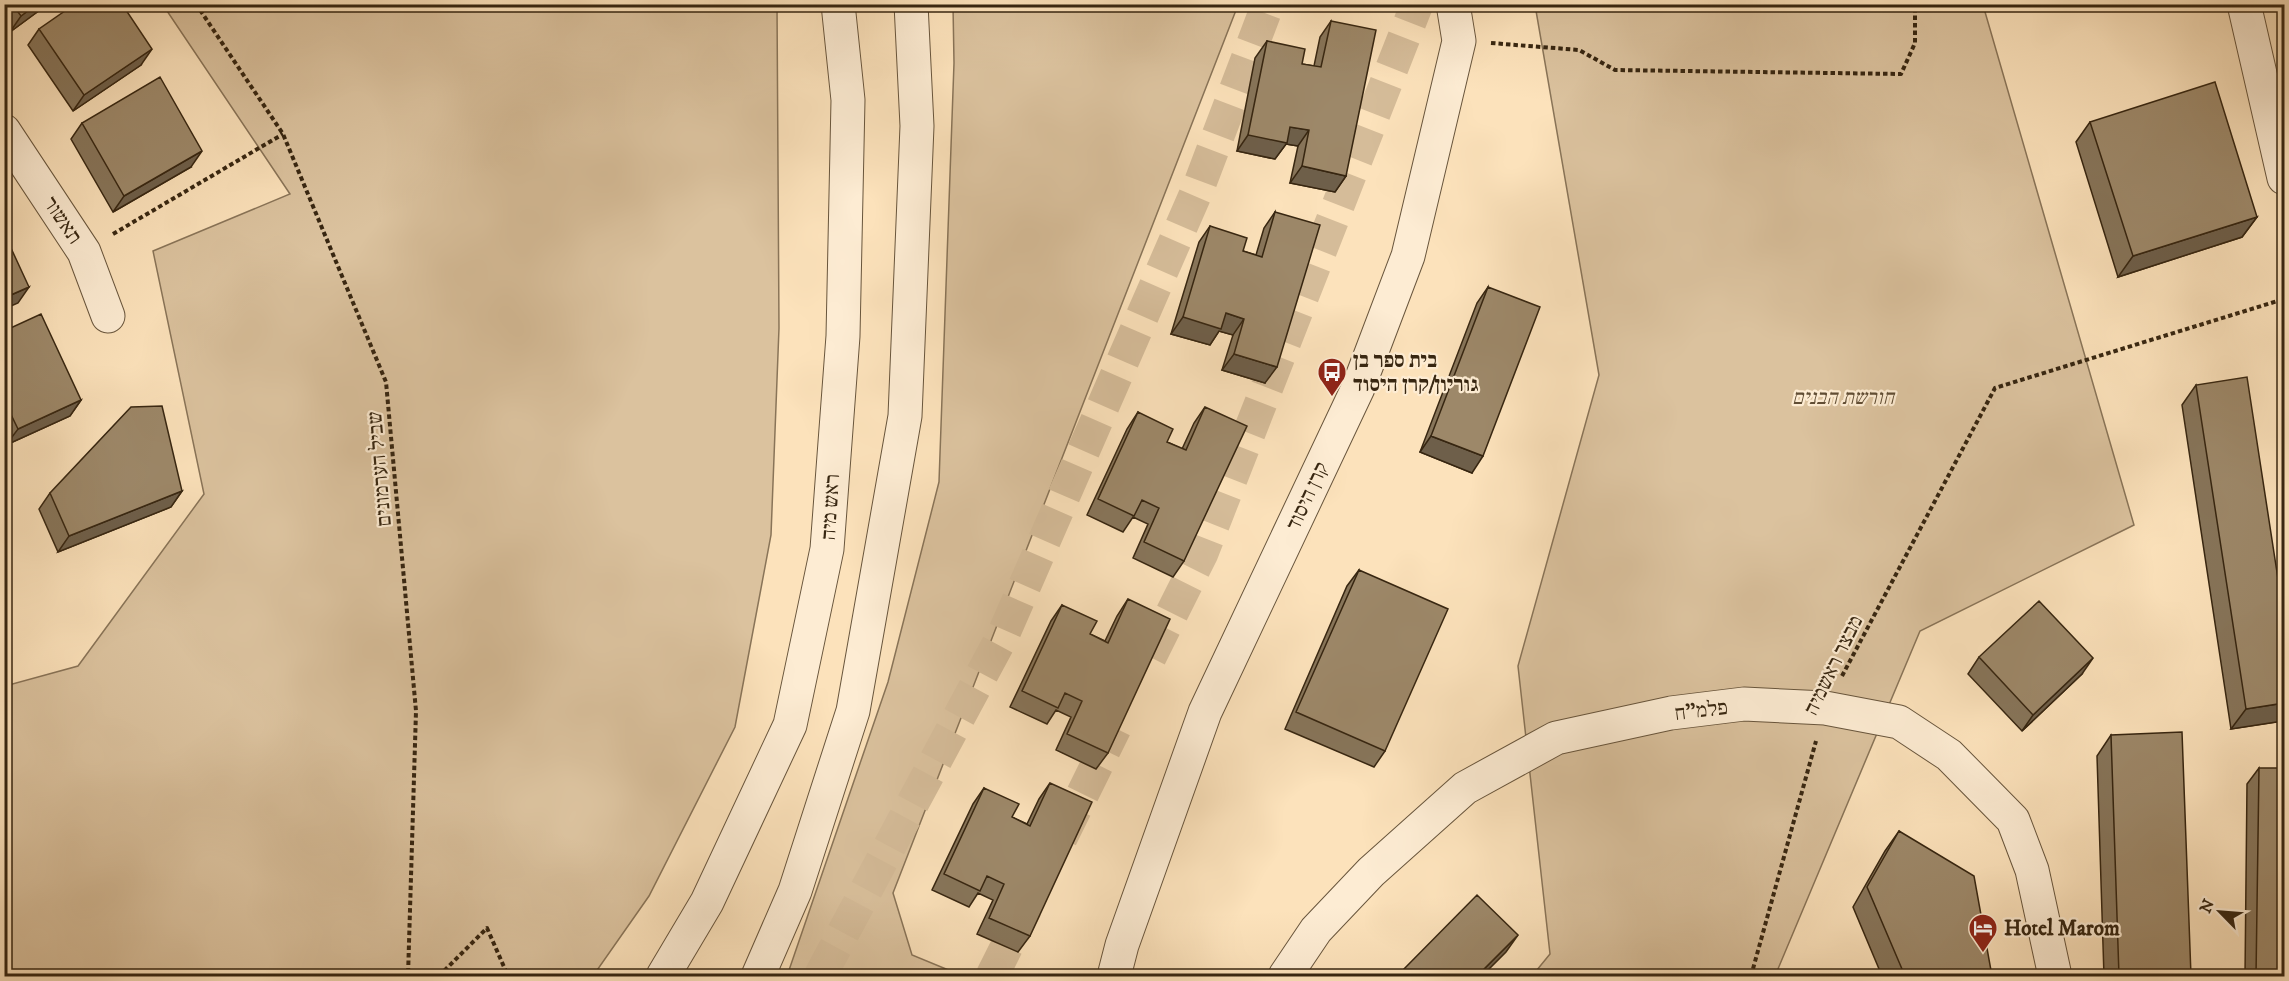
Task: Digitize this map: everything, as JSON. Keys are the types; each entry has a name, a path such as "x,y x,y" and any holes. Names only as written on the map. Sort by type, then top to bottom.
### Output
{"street":[{"name":"ראש מיה","path":"663,976 707,902 790,725 827,549 843,336 848,100 838,4"},
{"path":"758,976 795,891 853,711 905,416 917,126 911,4"},
{"name":"קרן היסוד","path":"1114,976 1122,945 1204,712 1358,388 1408,256 1459,41 1453,4"},
{"path":"2244,4 2284,178"},
{"name":"תאשור","path":"4,131 84,252 108,316"},
{"name":"פלמ\"ח","path":"1285,976 1316,930 1371,872 1465,788 1556,738 1671,713 1744,704 1825,708 1899,722 1949,755 2013,820 2032,870 2055,976"}],"path":[{"name":"שביל הערמונים","path":"196,4 283,134 386,382 416,711 408,976"},
{"path":"1459,41 1579,50 1615,70 1901,74 1915,43 1915,4"},
{"path":"84,252 283,134"},
{"name":"מבצר ראשמיה","path":"1751,976 1825,708 1995,388 2284,299"},
{"path":"439,976 487,928 508,976"}],"green space":[{"path":"163,5 777,5 779,328 771,535 735,727 649,896 593,976 5,976 5,686 78,666 204,494 153,251 290,194"},
{"path":"953,5 1238,5 893,893 912,955 963,976 787,976 888,682 939,482 954,63"},
{"name":"חורשת הבנים","path":"1535,5 1983,5 2134,525 1920,631 1775,976 1532,976 1550,954 1518,666 1599,375"}],"building":[{"path":"12,4 37,4 21,16"},
{"path":"75,4 122,4 152,49 84,95 39,29"},
{"path":"1331,21 1376,30 1346,176 1302,166 1309,130 1290,127 1287,143 1248,135 1267,41 1305,49 1302,64 1321,67"},
{"path":"160,77 202,151 124,196 82,123"},
{"path":"2215,82 2257,217 2133,256 2090,122"},
{"path":"1275,212 1320,225 1277,367 1234,354 1244,319 1226,313 1221,329 1183,317 1210,226 1247,238 1243,251 1262,257"},
{"path":"4,233 29,287 4,298"},
{"path":"1488,287 1540,307 1483,456 1431,436"},
{"path":"41,314 81,400 18,429 4,400 4,331"},
{"path":"2247,377 2284,618 2284,703 2246,709 2196,385"},
{"path":"162,406 182,491 69,536 50,493 131,407"},
{"path":"1205,407 1247,426 1184,561 1144,542 1159,508 1142,500 1134,516 1098,499 1138,412 1173,429 1167,442 1186,450"},
{"path":"1359,570 1448,609 1385,751 1296,712"},
{"path":"1128,599 1170,619 1108,753 1067,734 1082,701 1065,693 1058,708 1022,691 1062,605 1097,621 1090,634 1108,643"},
{"path":"2039,601 2093,658 2033,715 1979,657"},
{"path":"2182,732 2191,976 2119,976 2111,735"},
{"path":"2259,768 2284,768 2284,976 2256,976"},
{"path":"1050,783 1092,802 1030,936 989,918 1004,884 987,876 980,891 944,874 984,788 1019,804 1012,817 1030,826"},
{"path":"1899,831 1974,876 1992,976 1905,976 1867,887"},
{"path":"1477,895 1518,935 1477,976 1403,976 1400,973"}],"tunnel":[{"path":"820,976 1004,633 1199,186 1268,4"},
{"path":"1150,657 1202,553 1417,4"},
{"path":"1061,838 1115,728"},
{"path":"992,976 1026,908"}],"place":[{"name":"בית ספר בן גוריון/קרן היסוד","path":"1332,398"},
{"name":"Hotel Marom","path":"1983,954"}]}
